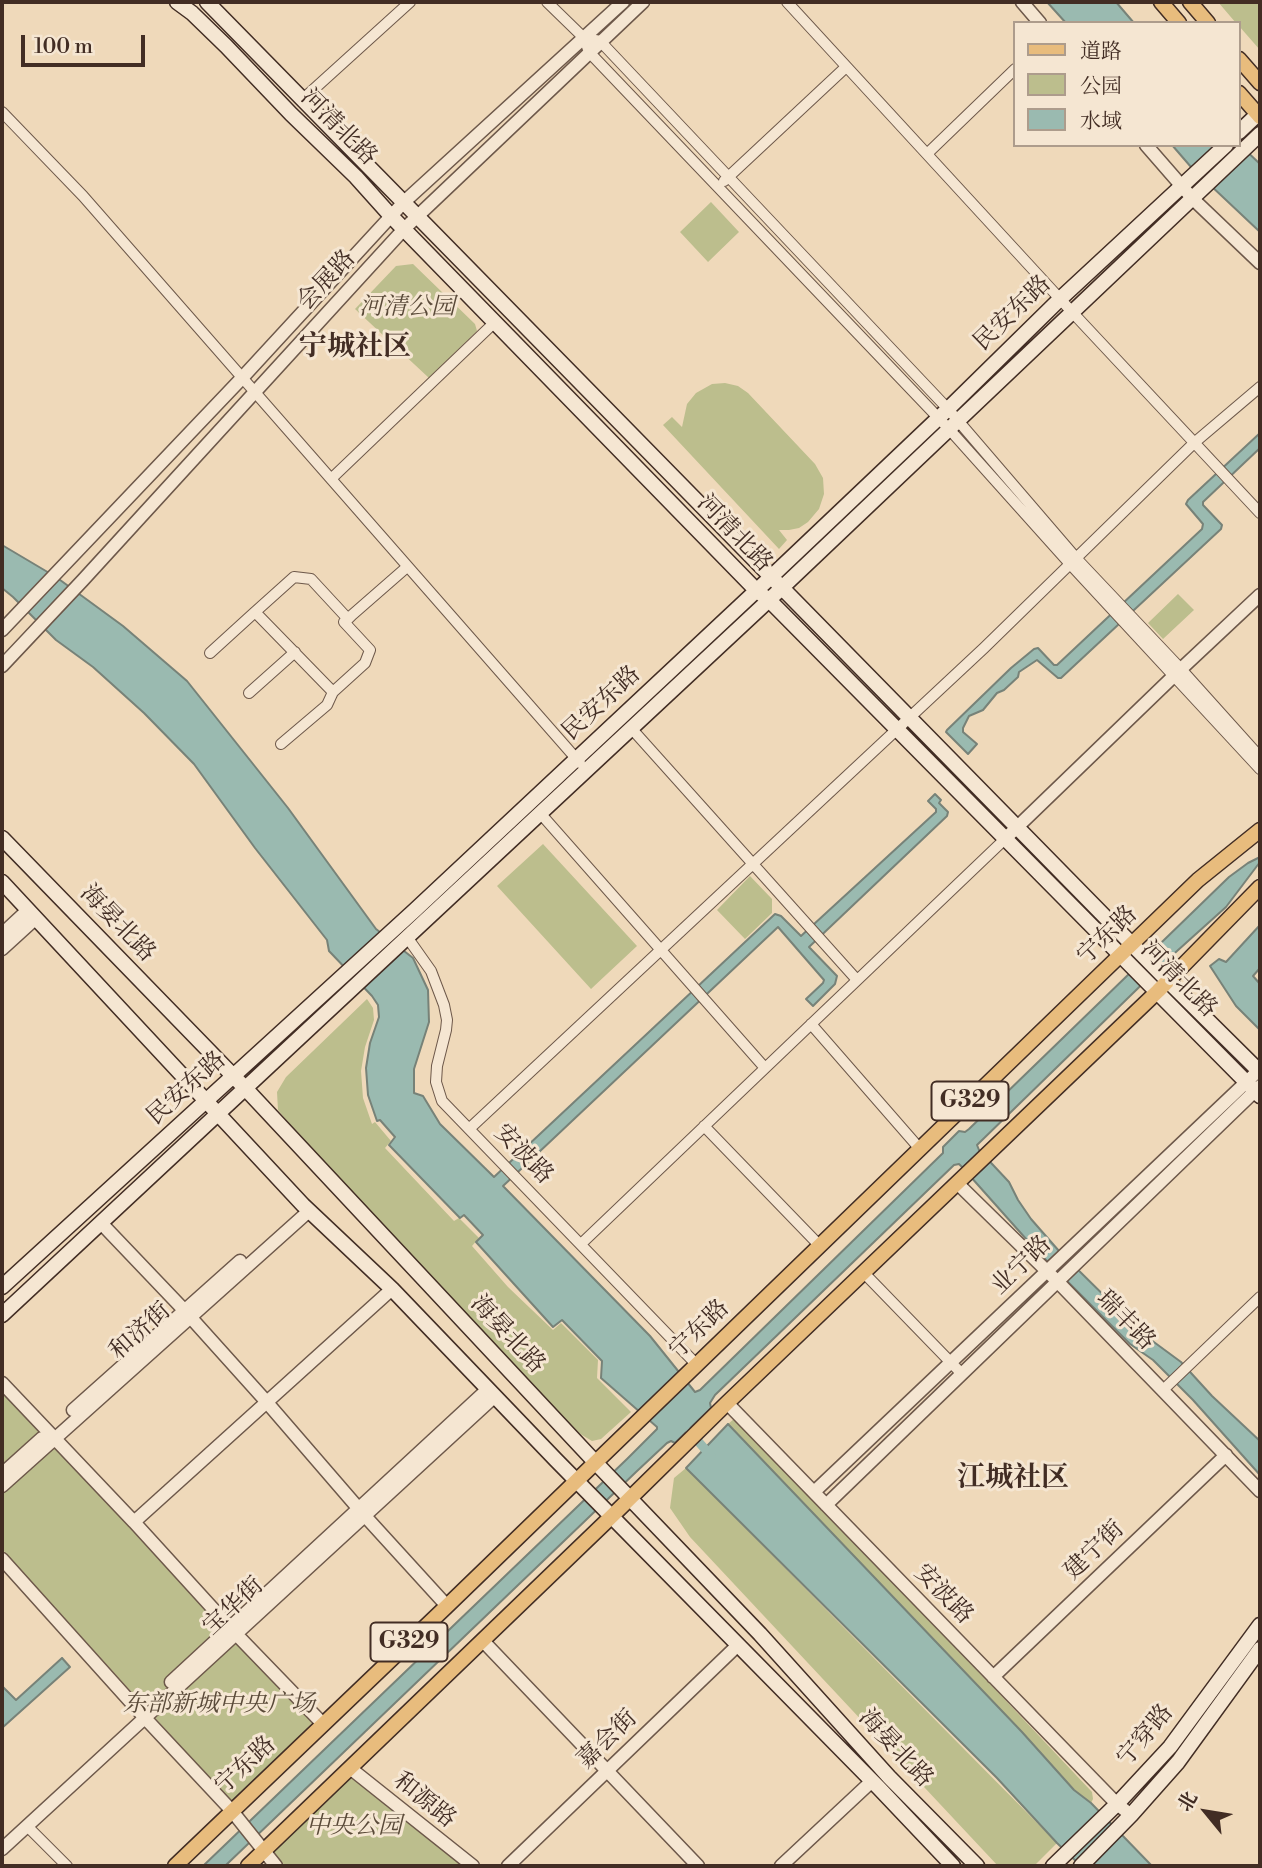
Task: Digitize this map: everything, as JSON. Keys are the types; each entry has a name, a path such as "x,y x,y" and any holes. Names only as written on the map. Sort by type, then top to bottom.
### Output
{"main road":[{"name":"河清北路","path":"177,2 226,46 356,177 757,591 769,600 1121,954 1163,986 1259,1071"},
{"name":"河清北路","path":"207,2 1132,944 1163,986 1256,1088"},
{"path":"1161,2 1177,21"},
{"path":"1190,2 1206,21"},
{"path":"1241,61 1260,83"},
{"path":"1241,95 1259,115 1241,131"},
{"name":"民安东路","path":"2,1287 234,1077 359,972 581,765 757,591 777,582 954,425 1255,138"},
{"name":"民安东路","path":"385,947 407,937 540,813 581,765 631,728 769,600 777,582 943,414 1060,299 1224,147"},
{"name":"宁东路","path":"175,1866 1198,880 1260,830"},
{"name":"海晏北路","path":"2,838 245,1088 760,1634 889,1777 977,1866"},
{"name":"海晏北路","path":"2,882 306,1208 392,1289 953,1866"},
{"name":"G329","path":"248,1866 1163,986 1260,887"},
{"path":"2,1315 245,1088 359,972"},
{"name":"宁穿路","path":"1053,1866 1117,1804 1170,1747 1260,1625"},
{"name":"宁穿路","path":"1081,1866 1178,1762 1260,1649"}],"street":[{"path":"303,99 410,2"},
{"path":"547,2 584,38 589,52 954,425 1073,561 1260,757"},
{"name":"会展路","path":"2,630 242,378 404,202 623,2"},
{"name":"会展路","path":"2,666 404,229 643,2"},
{"path":"787,2 1260,513"},
{"path":"1022,2 1038,21"},
{"path":"584,38 600,41 943,414"},
{"path":"718,186 846,66"},
{"path":"928,155 1014,70"},
{"path":"2,112 83,196 581,765"},
{"path":"1148,147 1182,187 1198,194 1260,263"},
{"path":"331,479 495,322"},
{"path":"469,1129 910,717 1194,443 1260,387"},
{"path":"281,744 327,705 332,692 366,663 370,650 344,622 407,566"},
{"path":"210,653 294,577 311,579 348,619"},
{"path":"581,1244 1260,595"},
{"path":"255,612 332,692"},
{"path":"249,693 295,652"},
{"path":"1178,672 1260,769"},
{"path":"631,728 857,981"},
{"path":"540,813 765,1068"},
{"path":"2,934 32,914"},
{"path":"2,949 32,914"},
{"name":"安波路","path":"407,937 431,971 447,1020 436,1082 442,1101 697,1365"},
{"path":"811,1024 920,1149"},
{"name":"业宁路","path":"827,1505 1256,1088 1259,1071"},
{"name":"业宁路","path":"814,1492 1047,1271 1256,1088"},
{"path":"704,1126 820,1247"},
{"name":"瑞丰路","path":"957,1183 1058,1282 1260,1491"},
{"name":"和济街","path":"2,1474 51,1435 306,1208"},
{"path":"102,1223 187,1313 447,1606"},
{"path":"864,1273 962,1374"},
{"path":"134,1522 392,1289"},
{"path":"1163,1390 1260,1297"},
{"path":"2,1383 323,1724"},
{"name":"宝华街","path":"2,1849 142,1715 491,1392"},
{"name":"安波路","path":"727,1403 1117,1804 1131,1815"},
{"name":"和济街","path":"2,1486 51,1435"},
{"name":"建宁街","path":"993,1677 1226,1455"},
{"path":"2,1559 232,1811 276,1866"},
{"path":"483,1641 698,1866"},
{"name":"嘉会街","path":"508,1866 738,1645"},
{"name":"宝华街","path":"2,1839 142,1715"},
{"name":"和源路","path":"350,1768 472,1866"},
{"path":"781,1866 872,1781"},
{"path":"27,1826 66,1866"}],"green space":[{"path":"1218,2 1260,2 1260,50 1241,28 1241,21 1234,21"},
{"path":"711,202 739,232 708,262 680,232"},
{"name":"河清公园","path":"413,264 475,324 477,331 429,378 355,309 396,266"},
{"path":"712,384 738,386 748,393 815,464 823,478 824,494 819,509 799,528 779,530 787,540 779,549 663,425 672,417 682,427 687,404 696,393"},
{"path":"1178,594 1194,610 1163,639 1148,623"},
{"path":"543,844 637,946 591,989 497,886"},
{"path":"750,876 772,899 772,913 745,939 717,910"},
{"path":"367,999 373,1008 374,1020 361,1071 363,1098 372,1124 375,1122 391,1141 385,1148 454,1221 459,1218 479,1238 472,1246 508,1287 553,1330 561,1323 598,1360 597,1378 631,1412 601,1439 592,1441 569,1425 393,1238 278,1110 277,1092 286,1077"},
{"name":"东部新城中央广场","path":"2,1392 313,1722 233,1804 2,1549"},
{"path":"735,1418 1092,1792 1091,1803 1074,1790 728,1424"},
{"path":"686,1468 1057,1843 1034,1866 998,1866 690,1537 670,1508 674,1478"},
{"name":"中央公园","path":"352,1775 465,1866 285,1866 272,1850"}],"water":[{"path":"1047,2 1116,2 1132,21 1064,21"},
{"path":"1241,146 1260,164 1260,232 1191,167 1174,147"},
{"path":"1260,433 1260,448 1203,502 1222,525 1221,529 1061,678 1037,660 1019,672 1018,677 997,693 983,710 969,716 963,732 977,744 968,754 947,730 1034,649 1038,648 1057,665 1202,529 1203,524 1186,504 1188,500"},
{"path":"2,545 56,577 123,626 187,681 288,808 376,929 413,958 428,990 429,1022 414,1069 414,1093 423,1096 440,1124 494,1177 775,914 781,916 801,936 936,812 928,801 935,794 941,800 939,803 948,812 947,816 809,947 837,976 835,984 813,1006 806,999 824,980 778,927 503,1186 650,1336 695,1392 943,1153 943,1147 959,1131 965,1132 969,1129 1229,877 1260,857 1260,862 1226,907 1167,960 977,1145 1009,1182 1031,1219 1059,1251 1143,1334 1181,1362 1212,1396 1260,1441 1260,1475 1193,1400 1153,1360 1130,1344 1035,1249 962,1167 959,1164 954,1165 715,1395 710,1403 711,1408 675,1443 667,1443 636,1472 225,1866 203,1866 627,1459 657,1427 601,1378 602,1361 562,1320 553,1327 476,1242 483,1235 464,1215 460,1218 389,1145 395,1137 380,1120 377,1121 368,1095 366,1068 370,1043 379,1017 378,1005 329,951 327,940 194,764 144,713 93,667 56,640 2,588"},
{"path":"1260,925 1260,968 1253,976 1260,984 1260,1030 1236,1006 1210,966 1219,959 1226,962"},
{"path":"728,1424 1074,1790 1091,1803 1152,1866 1081,1866 997,1778 686,1468"},
{"path":"62,1658 70,1667 2,1728 2,1686 16,1700"}],"waterway":[{"path":"690,1432 711,1456"}],"district":[{"name":"宁城社区","path":"355,348"},
{"name":"江城社区","path":"1013,1479"}]}
